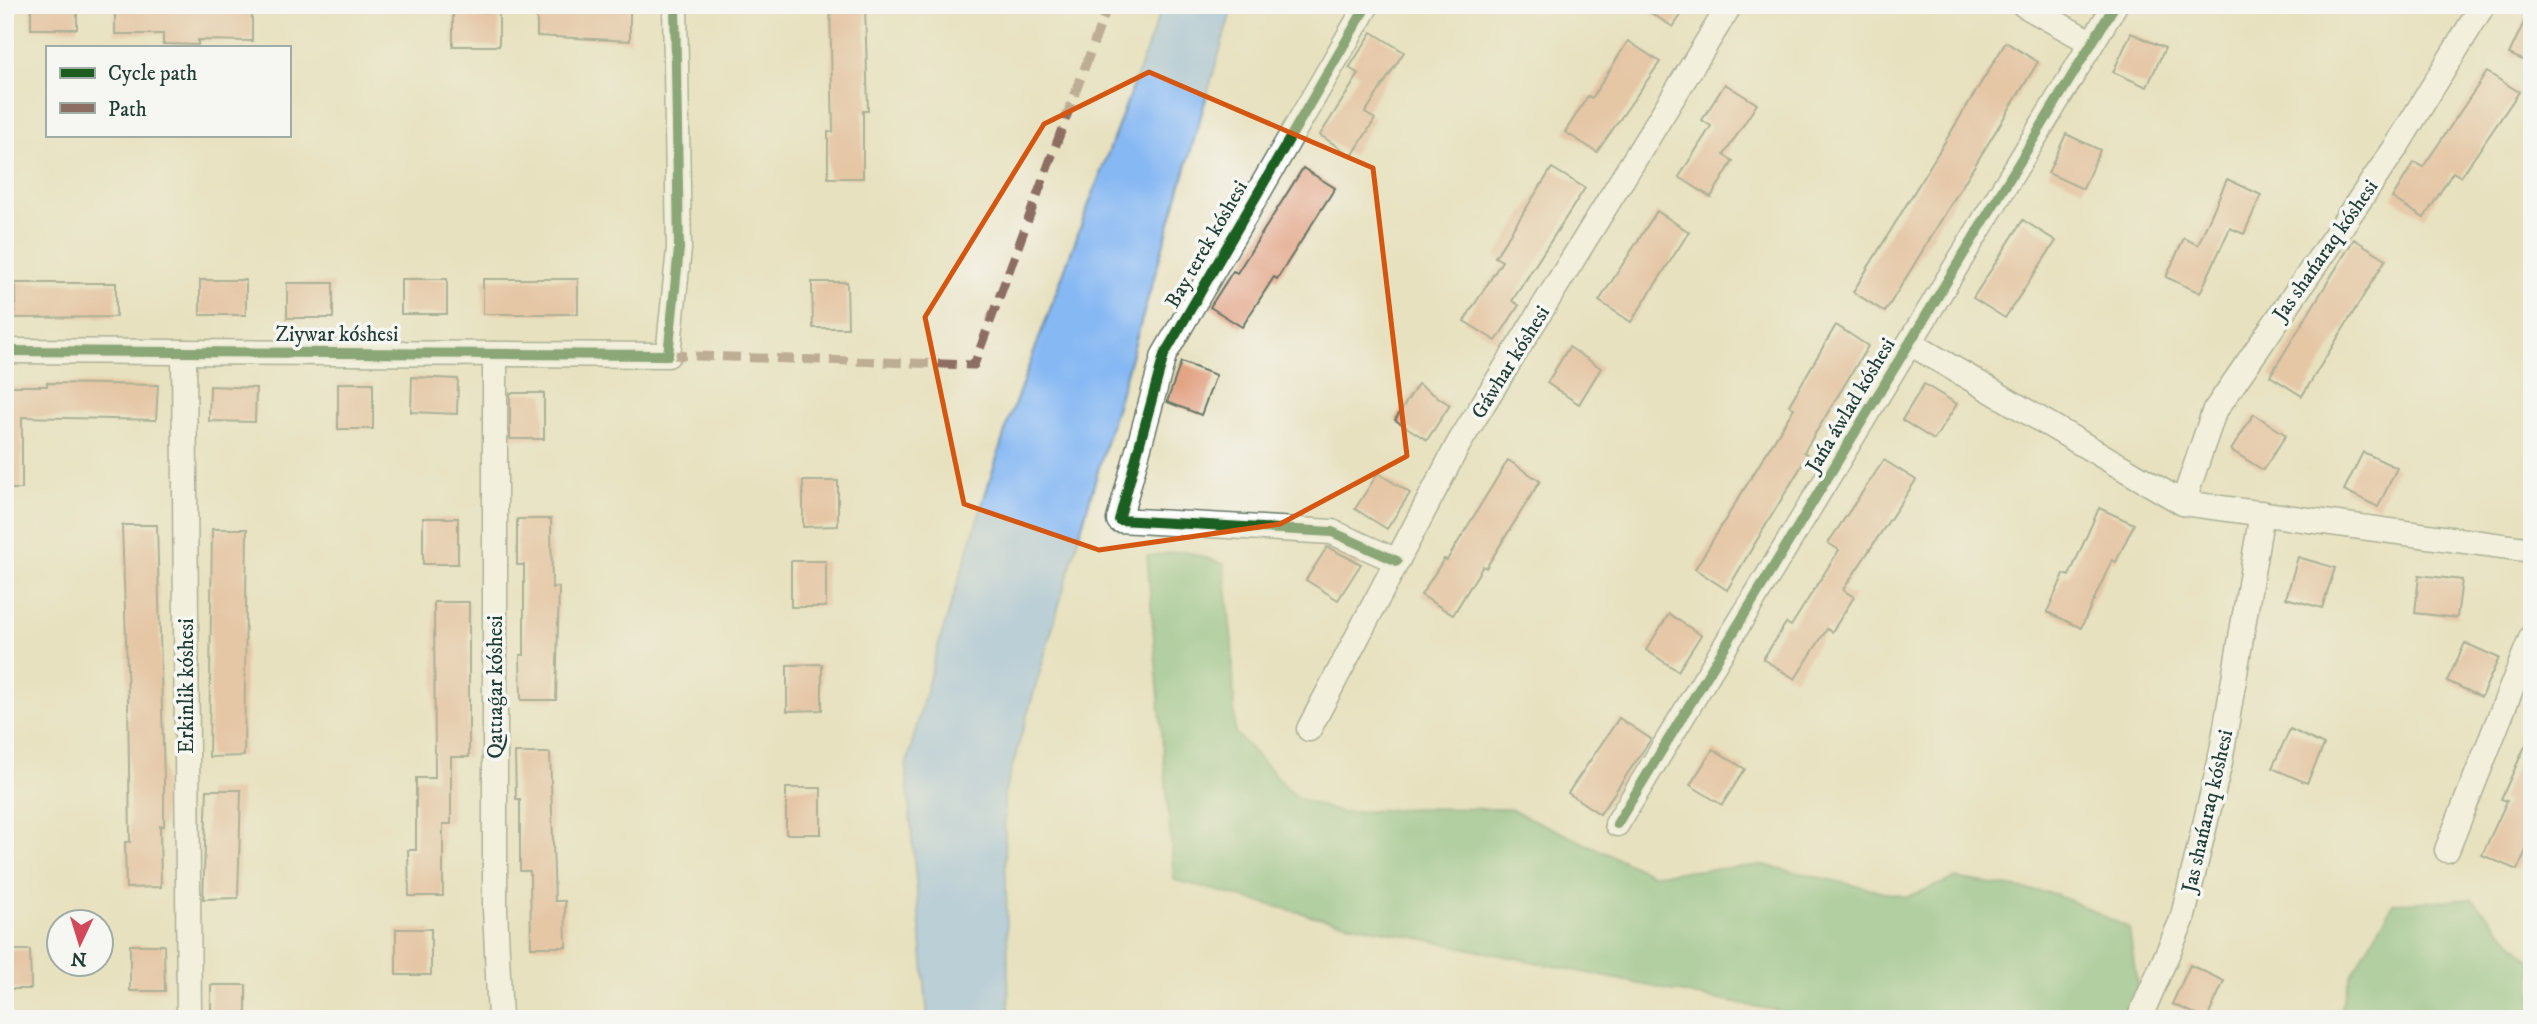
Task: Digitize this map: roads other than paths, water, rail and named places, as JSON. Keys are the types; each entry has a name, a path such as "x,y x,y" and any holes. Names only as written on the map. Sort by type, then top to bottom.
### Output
{"street":[{"name":"Ziywar kóshesi","path":"5,351 668,355 679,249 675,5"},
{"name":"Bay terek kóshesi","path":"1367,5 1164,355 1119,520 1332,531 1397,561"},
{"name":"Gáwhar kóshesi","path":"1309,729 1459,443 1730,5"},
{"path":"2024,5 2092,43"},
{"name":"Jańa áwlad kóshesi","path":"1617,824 2115,5"},
{"name":"Jas shańaraq kóshesi","path":"2183,503 2214,412 2396,147 2483,5"},
{"path":"1910,343 2183,503 2532,550"},
{"name":"Erkinlik kóshesi","path":"184,352 189,1019"},
{"name":"Qattıaǵar kóshesi","path":"495,354 495,909 500,1019"},
{"name":"Jas shańaraq kóshesi","path":"2139,1019 2182,919 2220,762 2262,513"},
{"path":"2447,850 2532,636"}],"water":[{"path":"1163,5 1233,5 1004,795 1009,1019 928,1019 906,767 935,656 1008,422"}]}
